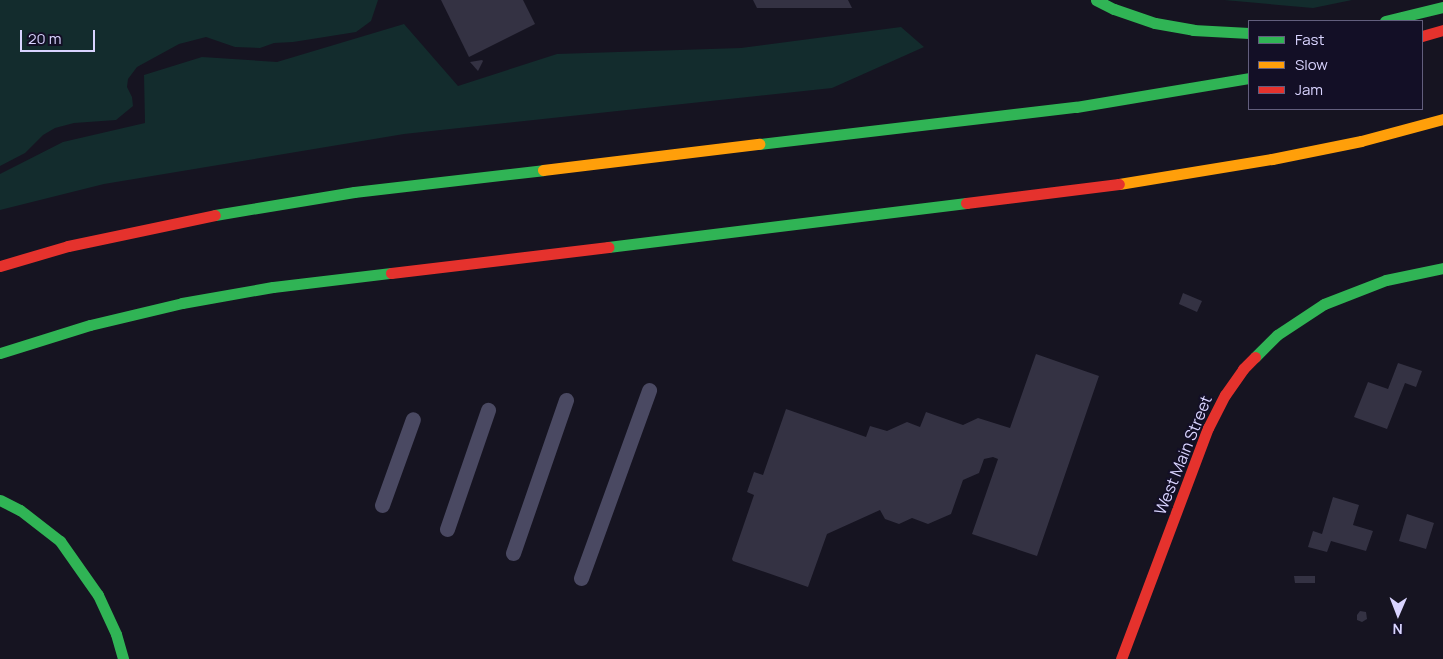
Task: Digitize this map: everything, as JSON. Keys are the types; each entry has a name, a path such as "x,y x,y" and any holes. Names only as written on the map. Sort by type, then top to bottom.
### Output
{"main road":[{"path":"1096,0 1114,9 1155,24 1193,30 1248,32"},
{"path":"1389,20 1443,7"},
{"path":"1423,36 1443,30"},
{"path":"0,266 105,238 260,206 354,192 1076,107 1248,78"},
{"path":"0,353 90,325 182,303 273,287 1170,177 1361,141 1443,120"},
{"name":"West Main Street","path":"1121,659 1208,428 1225,395 1242,369 1277,335 1324,304 1386,280 1443,268"},
{"path":"0,500 20,510 60,541 98,595 116,634 123,659"},
{"path":"60,541 94,598 106,640"}],"lane":[{"path":"581,578 649,390"},
{"path":"514,553 566,400"},
{"path":"447,529 488,410"},
{"path":"382,506 413,419"}],"green space":[{"path":"0,0 378,0 371,21 356,32 293,42 274,43 260,48 235,47 206,37 179,44 137,67 128,79 127,87 132,97 133,106 116,120 74,123 55,128 43,135 25,153 0,166"},
{"path":"1224,0 1352,0 1313,8"},
{"path":"404,24 458,86 557,54 741,48 901,27 924,47 832,88 404,134 104,184 0,210 0,174 63,142 145,123 144,75 202,57 277,62"}],"building":[{"path":"441,0 523,0 535,24 469,57"},
{"path":"753,0 848,0 852,8 757,8"},
{"path":"482,60 478,71 470,62"},
{"path":"1183,293 1202,301 1197,312 1179,304"},
{"path":"1036,354 1099,376 1037,556 972,534 998,459 993,457 984,459 979,473 963,480 951,514 928,524 912,518 899,524 885,519 880,510 827,534 808,587 733,561 732,559 754,495 747,492 754,472 763,475 786,409 866,437 870,426 887,431 907,422 920,427 926,412 963,425 978,418 1010,428"},
{"path":"1398,363 1422,371 1416,387 1405,383 1387,429 1354,417 1368,382 1388,389"},
{"path":"1333,497 1359,505 1353,525 1373,531 1366,551 1331,541 1327,552 1308,547 1313,531 1322,534"},
{"path":"1407,514 1434,523 1426,549 1399,541"},
{"path":"1294,576 1315,576 1315,583 1295,583"},
{"path":"1360,611 1366,612 1367,619 1362,622 1357,620 1357,615"}],"traffic: fast":[{"path":"1096,0 1114,9 1155,23 1193,30 1248,33"},
{"path":"1389,20 1443,7"},
{"path":"759,144 1076,107 1248,78"},
{"path":"215,215 354,192 543,170"},
{"path":"608,247 966,203"},
{"path":"1255,357 1277,335 1324,304 1386,280 1443,268"},
{"path":"0,353 90,325 182,303 273,287 391,273"},
{"path":"0,500 20,510 60,541 98,595 116,634 123,659"}],"traffic: slow":[{"path":"1119,184 1272,159 1361,141 1443,119"},
{"path":"543,170 759,144"}],"traffic: jam":[{"path":"1423,36 1443,30"},
{"path":"966,203 1119,184"},
{"path":"0,266 68,246 215,215"},
{"path":"391,273 608,247"},
{"path":"1121,659 1208,428 1225,395 1243,369 1255,357"}]}
